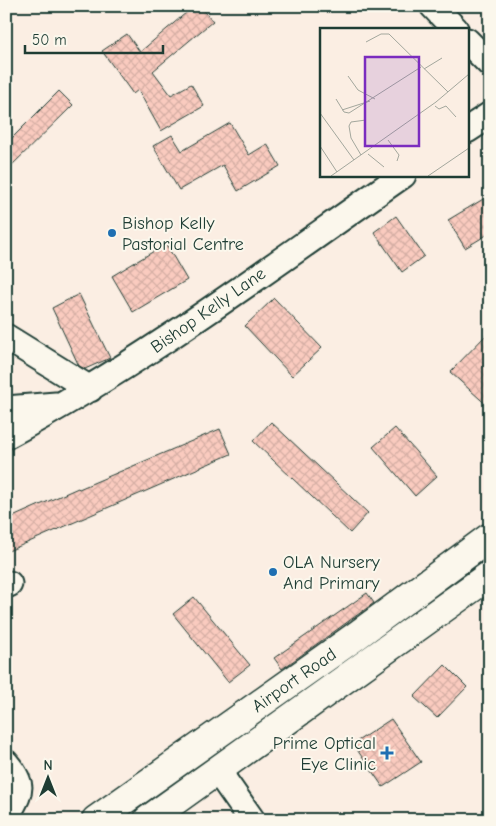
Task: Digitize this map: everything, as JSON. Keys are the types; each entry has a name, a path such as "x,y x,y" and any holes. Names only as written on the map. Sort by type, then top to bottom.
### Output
{"main road":[{"name":"Airport Road","path":"96,820 356,636 490,537"},
{"name":"Airport Road","path":"148,820 490,575"}],"street":[{"path":"433,6 454,28"},
{"path":"468,42 490,64"},
{"path":"468,129 490,115"},
{"name":"Bishop Kelly Lane","path":"6,436 64,405 130,364 402,176"},
{"path":"6,337 90,389"},
{"path":"6,408 64,405"},
{"path":"6,763 17,776 20,786 16,802 6,818"},
{"path":"217,770 252,820"}],"building":[{"path":"194,6 200,6 213,21 153,71 171,95 191,84 204,106 161,131 138,90 133,94 102,51 127,34 140,52"},
{"path":"59,91 73,105 6,171 6,144"},
{"path":"230,123 249,155 267,144 280,166 238,191 223,165 179,190 153,146 172,135 182,151"},
{"path":"490,195 490,233 465,248 448,220"},
{"path":"396,216 424,256 402,272 374,232"},
{"path":"166,244 187,280 133,312 112,276"},
{"path":"79,294 110,358 85,369 79,366 52,308"},
{"path":"274,298 322,348 292,376 245,326"},
{"path":"490,331 490,408 450,372"},
{"path":"271,422 368,513 350,533 253,441"},
{"path":"395,428 437,476 415,496 373,447"},
{"path":"220,429 231,454 6,552 6,520"},
{"path":"367,593 374,603 282,669 274,658"},
{"path":"194,597 250,665 228,682 173,614"},
{"path":"445,665 467,687 437,718 414,697"},
{"name":"Prime Optical Eye Clinic","path":"391,719 421,762 383,787 353,744"}],"place":[{"name":"Bishop Kelly Pastorial Centre","path":"112,233"},
{"name":"OLA Nursery And Primary","path":"273,572"},
{"name":"Prime Optical Eye Clinic","path":"387,753"}]}
